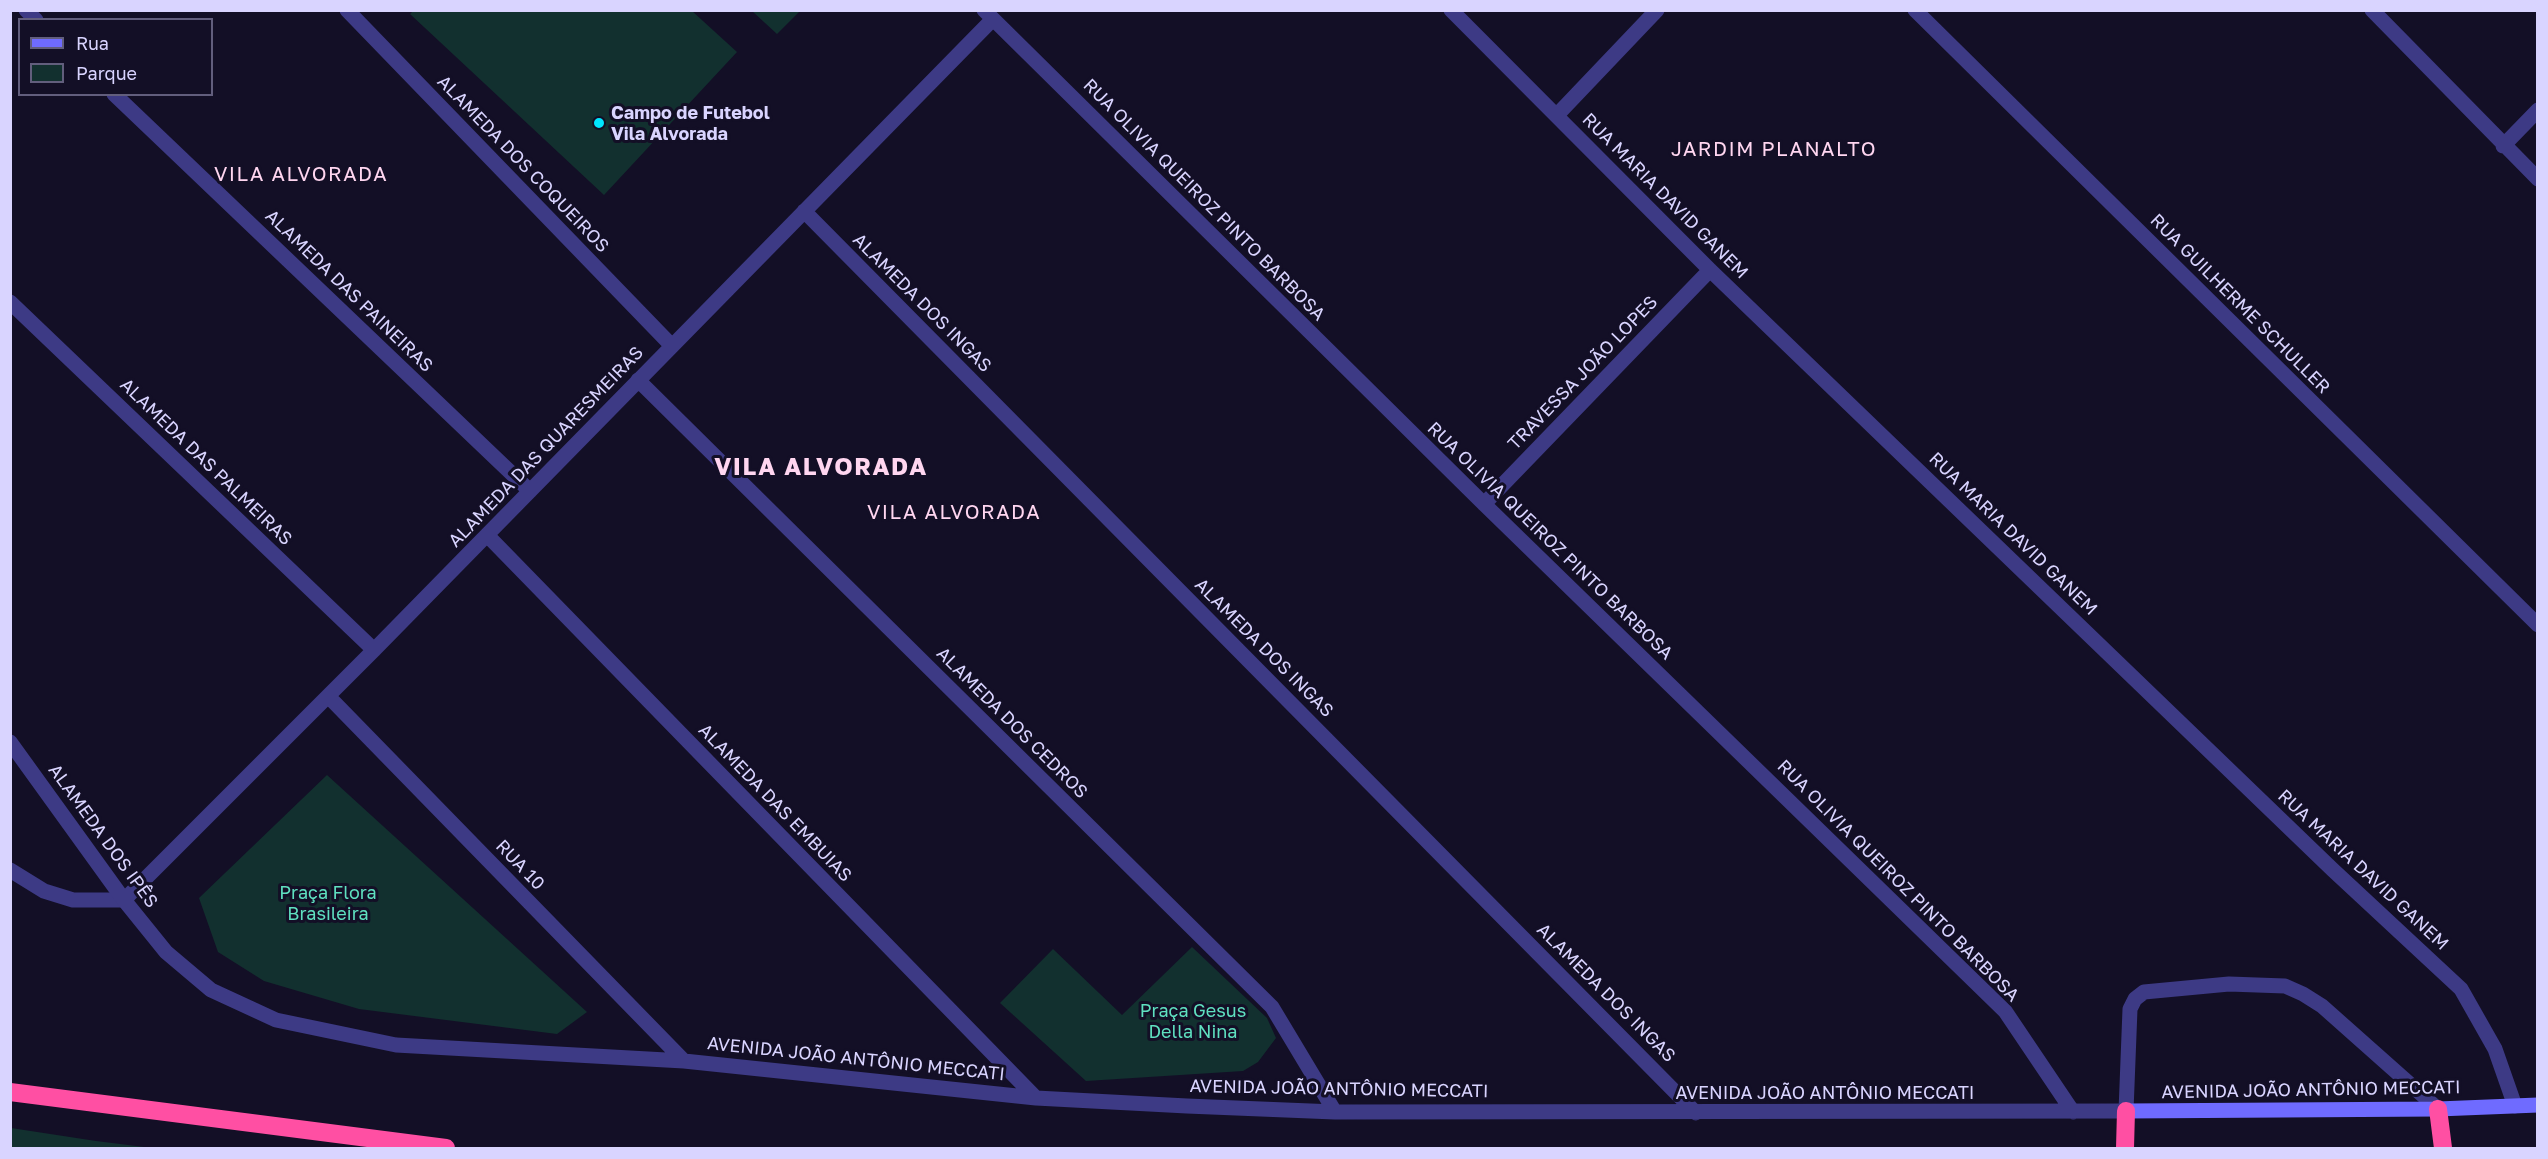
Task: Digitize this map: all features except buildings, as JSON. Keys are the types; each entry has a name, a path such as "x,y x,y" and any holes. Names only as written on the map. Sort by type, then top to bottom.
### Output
{"highway":[{"path":"10,1092 446,1149"},
{"path":"2438,1109 2442,1149"},
{"path":"2125,1149 2126,1111"}],"main road":[{"name":"AVENIDA JOÃO ANTÔNIO MECCATI","path":"2126,1111 2438,1109 2538,1105"}],"street":[{"name":"ALAMEDA DOS COQUEIROS","path":"347,10 672,346"},
{"name":"RUA MARIA DAVID GANEM","path":"1451,10 1710,270 2325,862 2462,989 2495,1049 2515,1106"},
{"path":"1557,115 1657,10"},
{"name":"RUA GUILHERME SCHULLER","path":"1915,10 2538,625"},
{"path":"2372,10 2503,146 2538,179"},
{"name":"ALAMEDA DAS QUARESMEIRAS","path":"124,900 374,650 804,211 988,15"},
{"name":"RUA OLIVIA QUEIROZ PINTO BARBOSA","path":"988,15 1484,504 2005,1011 2073,1112"},
{"name":"ALAMEDA DAS PAINEIRAS","path":"116,96 530,491"},
{"path":"2503,146 2538,110"},
{"name":"ALAMEDA DOS INGAS","path":"804,211 1696,1113"},
{"name":"TRAVESSA JOÃO LOPES","path":"1484,504 1710,270"},
{"name":"ALAMEDA DAS PALMEIRAS","path":"10,302 374,650"},
{"name":"ALAMEDA DOS CEDROS","path":"638,380 1272,1007 1335,1112"},
{"name":"ALAMEDA DAS EMBUIAS","path":"487,535 1036,1098"},
{"name":"RUA 10","path":"328,696 684,1061"},
{"name":"ALAMEDA DOS IPÊS","path":"10,742 124,900 166,952"},
{"path":"10,870 44,891 73,900 124,900"},
{"name":"AVENIDA JOÃO ANTÔNIO MECCATI","path":"166,952 211,990 276,1020 385,1043 684,1061 1036,1098 1335,1112 2126,1111"},
{"path":"2126,1111 2130,1009 2135,999 2144,992 2229,984 2285,986 2303,994 2322,1006 2438,1109"}],"green space":[{"name":"Campo de Futebol Vila Alvorada","path":"413,11 692,11 737,52 604,195 410,14"},
{"path":"752,11 800,11 777,34"},
{"name":"Praça Flora Brasileira","path":"327,775 587,1012 557,1034 359,1009 264,981 218,952 199,898"},
{"name":"Praça Gesus Della Nina","path":"1192,947 1267,1018 1276,1038 1258,1062 1243,1071 1086,1081 1000,1003 1053,949 1122,1015"},
{"path":"11,1128 96,1141 152,1148 11,1148"}],"place":[{"name":"Campo de Futebol Vila Alvorada","path":"599,123"}],"district":[{"name":"JARDIM PLANALTO","path":"1774,150"},
{"name":"VILA ALVORADA","path":"301,175"},
{"name":"VILA ALVORADA","path":"821,467"},
{"name":"VILA ALVORADA","path":"954,513"}]}
